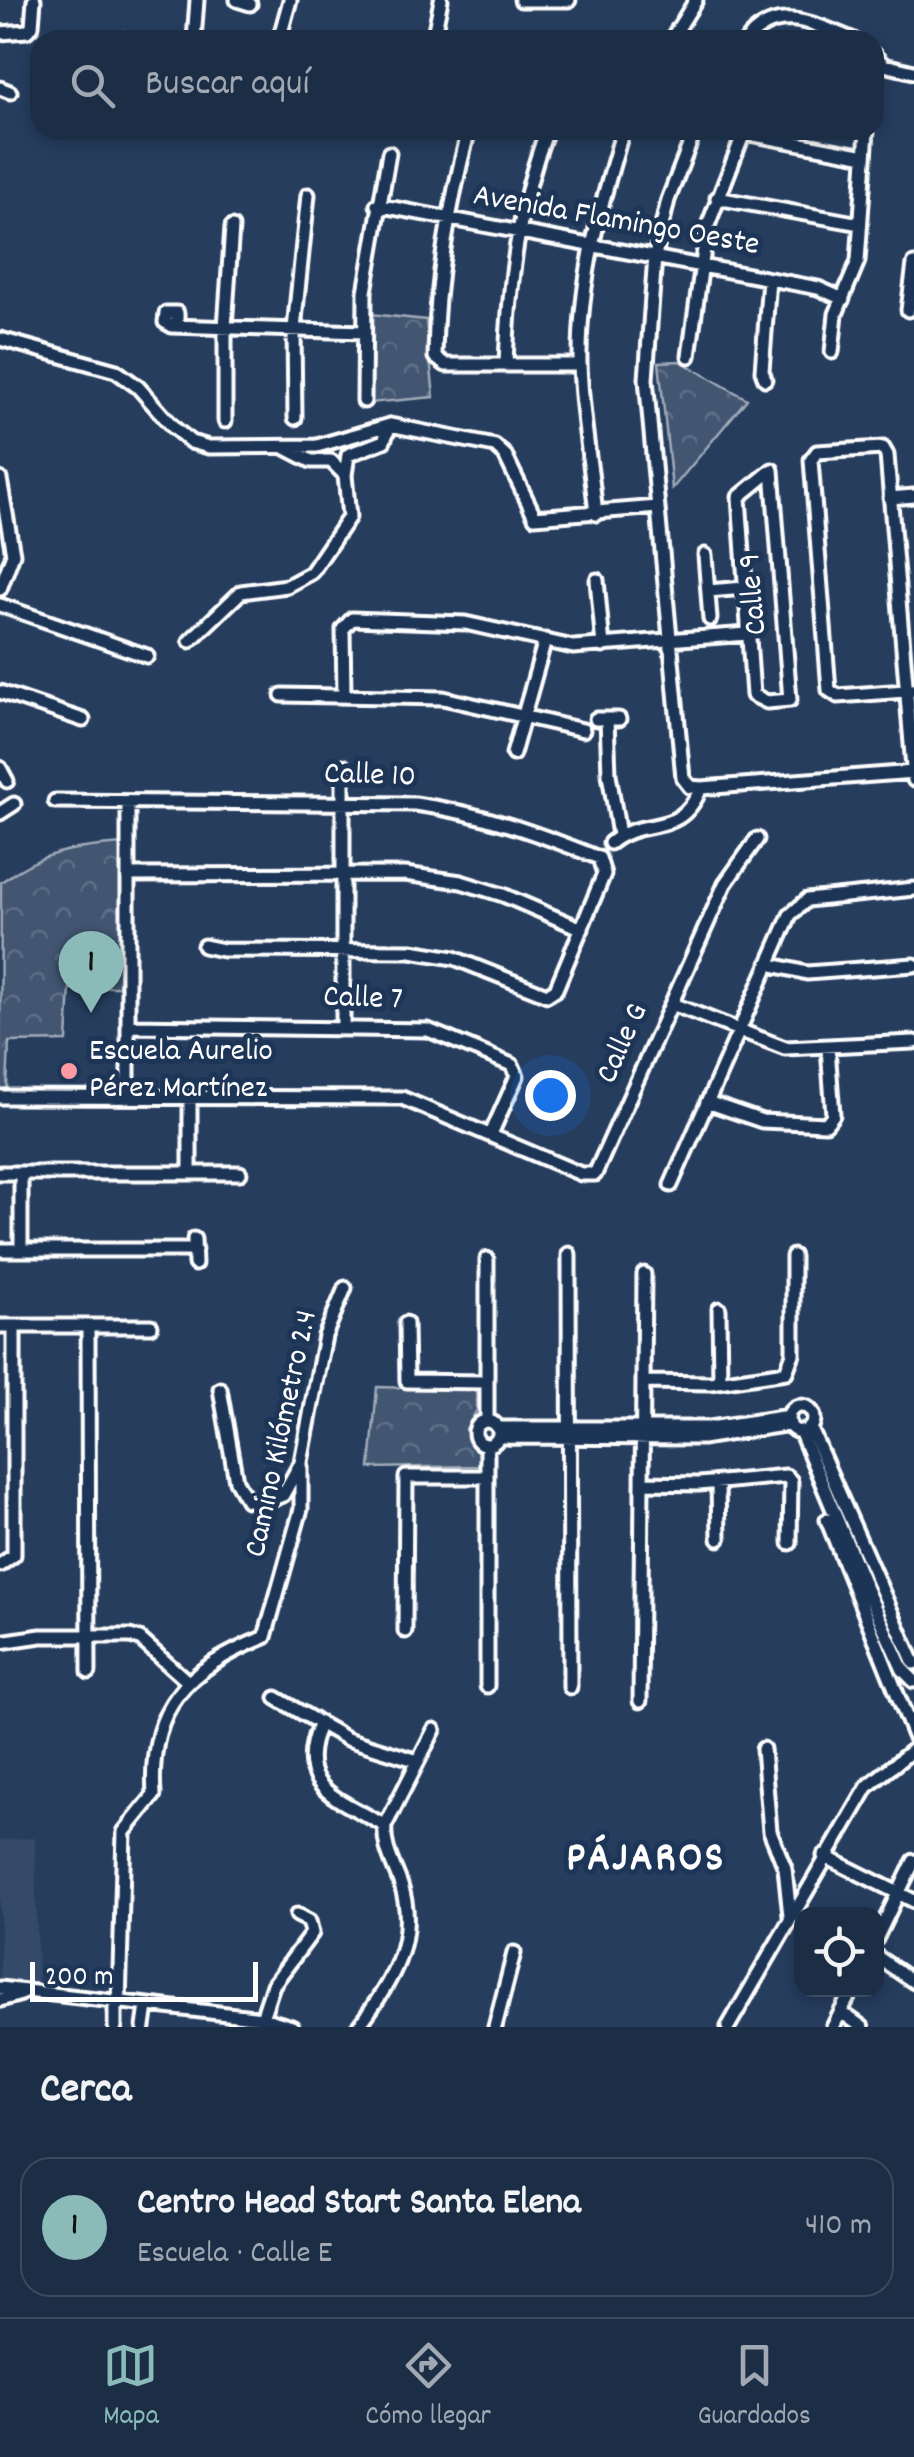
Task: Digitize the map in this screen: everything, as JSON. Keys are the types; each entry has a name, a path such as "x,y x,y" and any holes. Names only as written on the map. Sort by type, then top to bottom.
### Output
{"street":[{"path":"0,33 27,31 32,26 34,0"},
{"path":"195,30 197,0"},
{"path":"282,30 290,0"},
{"path":"436,30 441,0"},
{"path":"521,0 569,0"},
{"path":"677,30 696,0"},
{"path":"759,30 768,22 790,18 825,30"},
{"path":"884,65 914,72"},
{"path":"466,140 446,219 436,295 435,357 446,365 580,365"},
{"path":"506,364 508,301 518,232 544,140"},
{"path":"596,514 580,365 590,244 619,140"},
{"path":"691,140 668,200 655,256 646,379 683,778 690,787 701,788 914,772"},
{"path":"689,356 699,265 716,198 741,140"},
{"path":"784,140 865,156"},
{"path":"832,352 833,324 855,275 866,140"},
{"path":"364,401 364,332 377,205 389,152"},
{"path":"296,418 294,329 308,194"},
{"path":"716,198 860,224"},
{"name":"Avenida Flamingo Oeste","path":"377,205 769,278 818,288 843,299"},
{"path":"225,422 224,326 232,227"},
{"path":"908,310 914,264"},
{"path":"765,379 762,371 769,278"},
{"path":"177,324 364,332"},
{"path":"0,339 116,371 138,386 191,442 209,447 286,448 347,441 390,426 495,446 506,455 535,517 658,507"},
{"path":"190,642 241,592 286,586 311,573 348,518 345,475 350,452 382,442 390,426"},
{"path":"286,448 310,461 331,461 345,475"},
{"path":"910,691 838,696 829,690 810,460 817,452 883,448 887,454 910,691 914,780"},
{"name":"Calle 9","path":"772,470 790,700 767,702 753,695 745,588 740,497 772,470"},
{"path":"0,479 12,554 0,588"},
{"path":"890,498 914,496"},
{"path":"705,555 710,619"},
{"path":"597,580 603,646"},
{"path":"708,592 745,588"},
{"path":"0,605 147,656"},
{"path":"344,695 343,629 352,619 465,624 545,640 603,646 748,634"},
{"path":"513,754 545,640"},
{"path":"0,692 83,720"},
{"path":"282,695 443,698 583,730"},
{"path":"607,719 614,839 681,820 692,810 701,788"},
{"path":"343,766 343,1026"},
{"path":"0,768 7,781"},
{"name":"Calle 10","path":"56,801 75,806 128,802 343,802 414,804 471,812 523,827 599,858 604,874 582,930"},
{"path":"128,802 128,1098"},
{"path":"0,813 14,804"},
{"name":"Calle G","path":"491,1134 581,1174 595,1174 725,884 757,839"},
{"path":"128,875 405,874 461,882 582,930 556,989 547,995 454,958 411,951 204,946"},
{"path":"671,1185 790,915 807,900 914,889"},
{"path":"768,964 807,974 914,965"},
{"path":"672,1004 784,1048 914,1042"},
{"name":"Calle 7","path":"128,1026 428,1030 512,1065 517,1076 491,1134"},
{"path":"707,1102 762,1121 826,1124 833,1115 828,1048"},
{"path":"2,1097 402,1098 491,1134"},
{"path":"190,1098 190,1174"},
{"path":"21,1173 21,1250"},
{"path":"0,1174 240,1173"},
{"path":"0,1250 195,1244 195,1264"},
{"path":"569,1254 570,1687"},
{"path":"644,1382 720,1381 786,1372 792,1364 793,1256"},
{"path":"487,1259 487,1382 495,1429 486,1445 487,1686"},
{"path":"640,1701 644,1274"},
{"name":"Camino Kilómetro 2.4","path":"116,2027 124,1832 154,1795 152,1759 157,1726 188,1682 231,1651 264,1637 301,1509 300,1462 326,1336 345,1288"},
{"path":"719,1309 720,1381"},
{"path":"406,1323 407,1382 487,1382"},
{"path":"0,1326 151,1326"},
{"path":"0,1565 14,1555 14,1326"},
{"path":"88,1326 89,1672"},
{"path":"220,1389 236,1481 247,1500 266,1502 283,1495 300,1462"},
{"path":"486,1445 478,1440 478,1425 569,1433 644,1433 797,1425"},
{"path":"797,1425 914,1663"},
{"path":"797,1425 903,1670 914,1681"},
{"path":"644,1483 786,1476 790,1481 790,1543"},
{"path":"405,1631 406,1478 486,1478"},
{"path":"718,1482 718,1539"},
{"path":"827,1520 914,1736"},
{"path":"0,1642 88,1633 140,1639 188,1682"},
{"path":"276,1698 319,1726 418,1761"},
{"path":"319,1726 310,1765 317,1785 385,1826"},
{"path":"358,2027 387,1990 406,1942 402,1889 384,1841 385,1826 434,1730"},
{"path":"762,1749 770,1831 785,1868 790,1916"},
{"path":"737,2024 790,1916 868,1786 914,1749"},
{"path":"824,1856 914,1901"},
{"path":"884,1923 914,1861"},
{"path":"262,2018 273,1986 312,1932 309,1921 297,1915"},
{"path":"495,2027 514,1954"},
{"path":"884,1961 914,1982"},
{"path":"0,1988 262,2018 288,2026"},
{"path":"0,2000 25,1993"},
{"path":"833,2027 849,1997"},
{"path":"144,2027 146,2006"},
{"path":"842,2012 862,2027"}],"shaded area":[{"path":"35,1838 38,1987 0,1984 0,1840"}],"green space":[{"path":"370,314 426,320 434,397 369,403"},
{"path":"680,361 747,399 672,489 659,362"},
{"path":"122,844 119,987 70,987 67,1041 9,1042 7,1089 0,1089 1,882 58,853"},
{"path":"377,1387 477,1390 477,1410 466,1429 481,1456 479,1466 370,1468"}],"place":[{"name":"Centro Head Start Santa Elena","path":"91,1013"},
{"name":"Escuela Aurelio Pérez Martínez","path":"69,1071"}],"district":[{"name":"PÁJAROS","path":"646,1861"}]}
